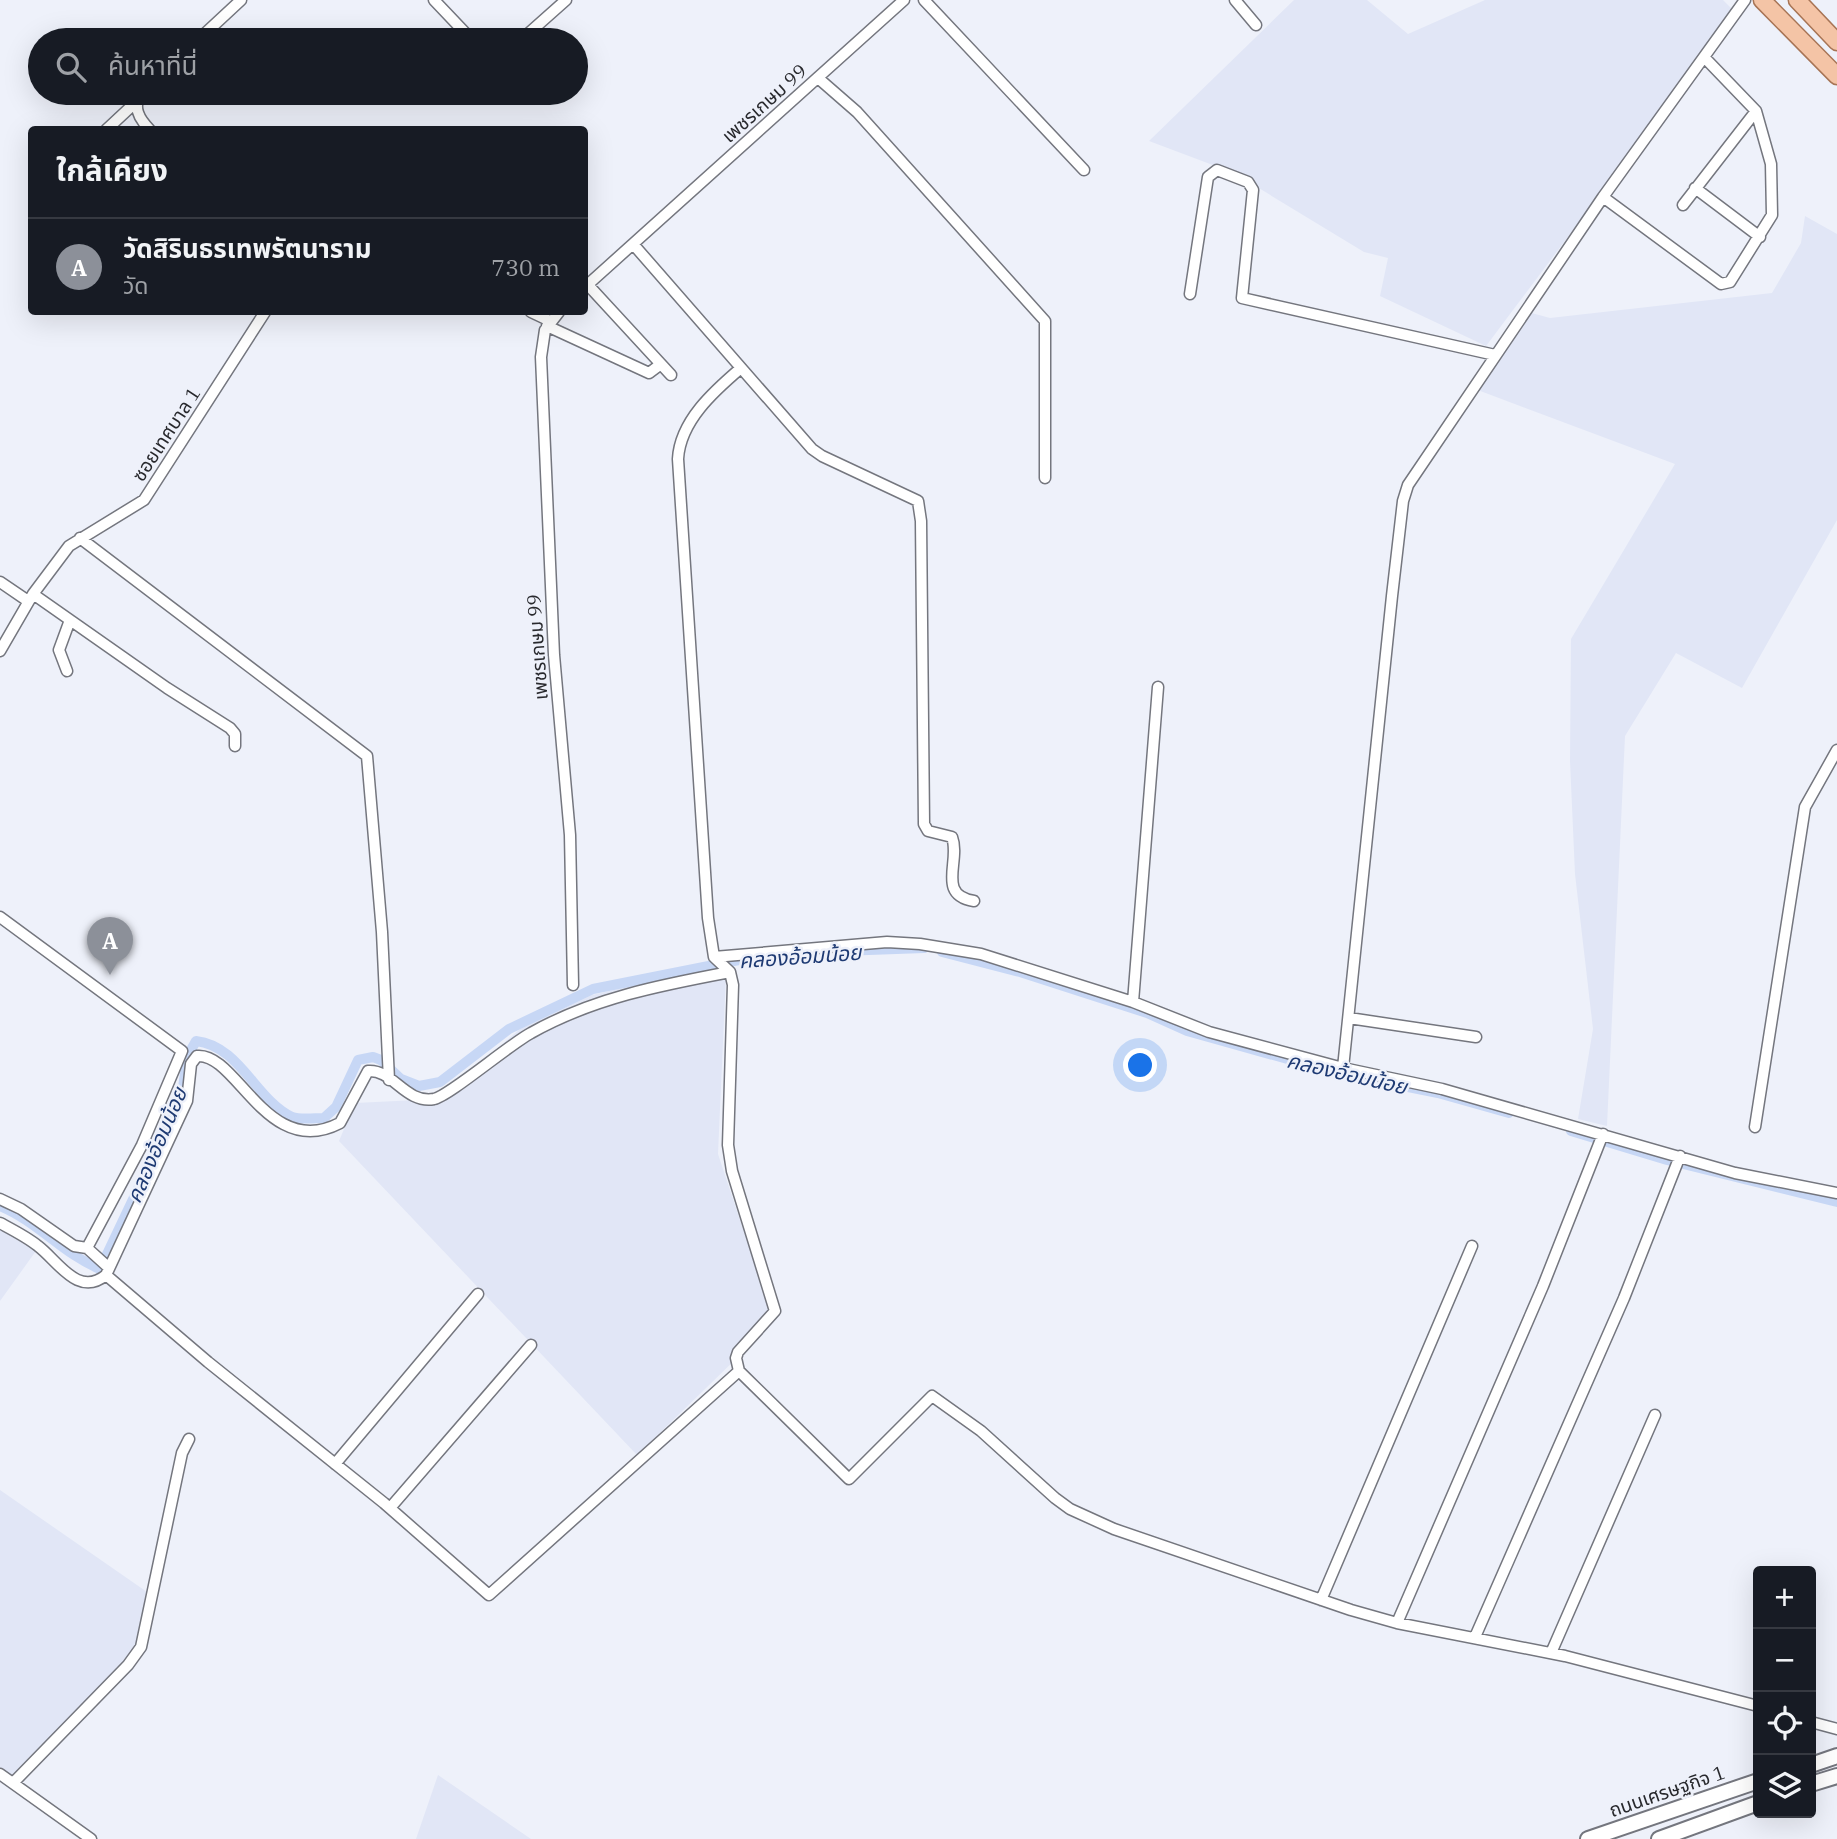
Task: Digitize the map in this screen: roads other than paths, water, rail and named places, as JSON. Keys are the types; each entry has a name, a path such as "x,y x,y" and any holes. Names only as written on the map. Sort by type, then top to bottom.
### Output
{"main road":[{"path":"1762,0 1837,76"},
{"path":"1797,0 1837,42"},
{"path":"1816,1763 1837,1756"},
{"path":"1816,1782 1837,1776"},
{"name":"ถนนเศรษฐกิจ 1","path":"1588,1839 1753,1783"},
{"path":"1659,1839 1753,1805"}],"street":[{"path":"211,28 241,0"},
{"path":"434,0 461,28"},
{"path":"534,28 566,0"},
{"name":"เพชรเกษม 99","path":"588,284 904,0"},
{"path":"924,0 1084,170"},
{"path":"1235,0 1256,25"},
{"path":"1343,1068 1403,501 1423,460 1603,197 1745,0"},
{"path":"1603,197 1721,284 1730,282 1772,215 1771,164 1756,111 1704,57"},
{"path":"818,78 857,112 1045,321 1045,478"},
{"path":"110,126 131,105"},
{"path":"139,105 139,115 147,126"},
{"path":"1683,205 1756,111"},
{"path":"1190,294 1208,177 1217,170 1248,182 1253,190 1240,293 1244,300 1495,355"},
{"path":"1695,188 1760,237"},
{"path":"633,244 822,456 918,501 921,521 924,824 928,831 952,837 954,889 960,897 974,901"},
{"path":"588,288 671,375"},
{"name":"ซอยเทศบาล 1","path":"0,651 61,554 80,538 144,500 263,315"},
{"path":"536,315 649,373 661,364"},
{"path":"548,323 556,315"},
{"name":"เพชรเกษม 99","path":"548,323 541,342 541,357 554,655 570,835 573,985"},
{"path":"741,368 709,397 681,437 678,459 707,904 716,958 729,971 733,994 729,1158 775,1311 738,1352 736,1358 739,1371 849,1479 932,1396 981,1431 1070,1509 1114,1529 1396,1623 1551,1653 1753,1705"},
{"path":"80,538 367,756 390,1062 389,1079"},
{"path":"0,582 70,620 230,728 235,734 235,746"},
{"path":"67,671 59,650 70,620"},
{"path":"1133,1002 1158,687"},
{"path":"1755,1127 1805,807 1837,750"},
{"path":"0,917 182,1051 142,1145 90,1251"},
{"path":"716,958 887,942 920,944 1017,964 1133,1002 1209,1032 1343,1068 1434,1087 1678,1161 1837,1193"},
{"path":"104,1273 187,1101 191,1064 197,1056 206,1057 227,1072 276,1121 301,1129 317,1130 340,1123 368,1071 377,1072 414,1097 435,1099 444,1096 480,1066 531,1032 571,1014 629,993 729,971"},
{"path":"1349,1018 1476,1037"},
{"path":"1396,1623 1537,1299 1602,1138"},
{"path":"1475,1637 1624,1298 1678,1161"},
{"path":"0,1199 21,1209 74,1246 90,1251 104,1273 390,1508 489,1595 739,1371"},
{"path":"0,1223 41,1248 66,1275 104,1273"},
{"path":"1321,1600 1472,1245"},
{"path":"335,1464 478,1294"},
{"path":"390,1508 531,1345"},
{"path":"1551,1653 1655,1415"},
{"path":"14,1782 128,1665 141,1647 181,1453 189,1438"},
{"path":"1816,1723 1837,1729"},
{"path":"0,1774 91,1839"}],"waterway":[{"name":"คลองอ้อมน้อย","path":"841,951 924,948"},
{"name":"คลองอ้อมน้อย","path":"942,952 1020,972 1147,1013 1187,1031 1334,1072 1438,1093 1509,1113"},
{"name":"คลองอ้อมน้อย","path":"0,1206 100,1269 182,1096 187,1057 196,1041 224,1052 279,1109 292,1117 324,1118 336,1107 358,1060 373,1057 381,1060 401,1079 419,1086 440,1082 509,1029 593,989 749,958"},
{"name":"คลองอ้อมน้อย","path":"1571,1131 1667,1160 1837,1202"}],"place":[{"name":"วัดสิรินธรเทพรัตนาราม","path":"110,975"}]}
